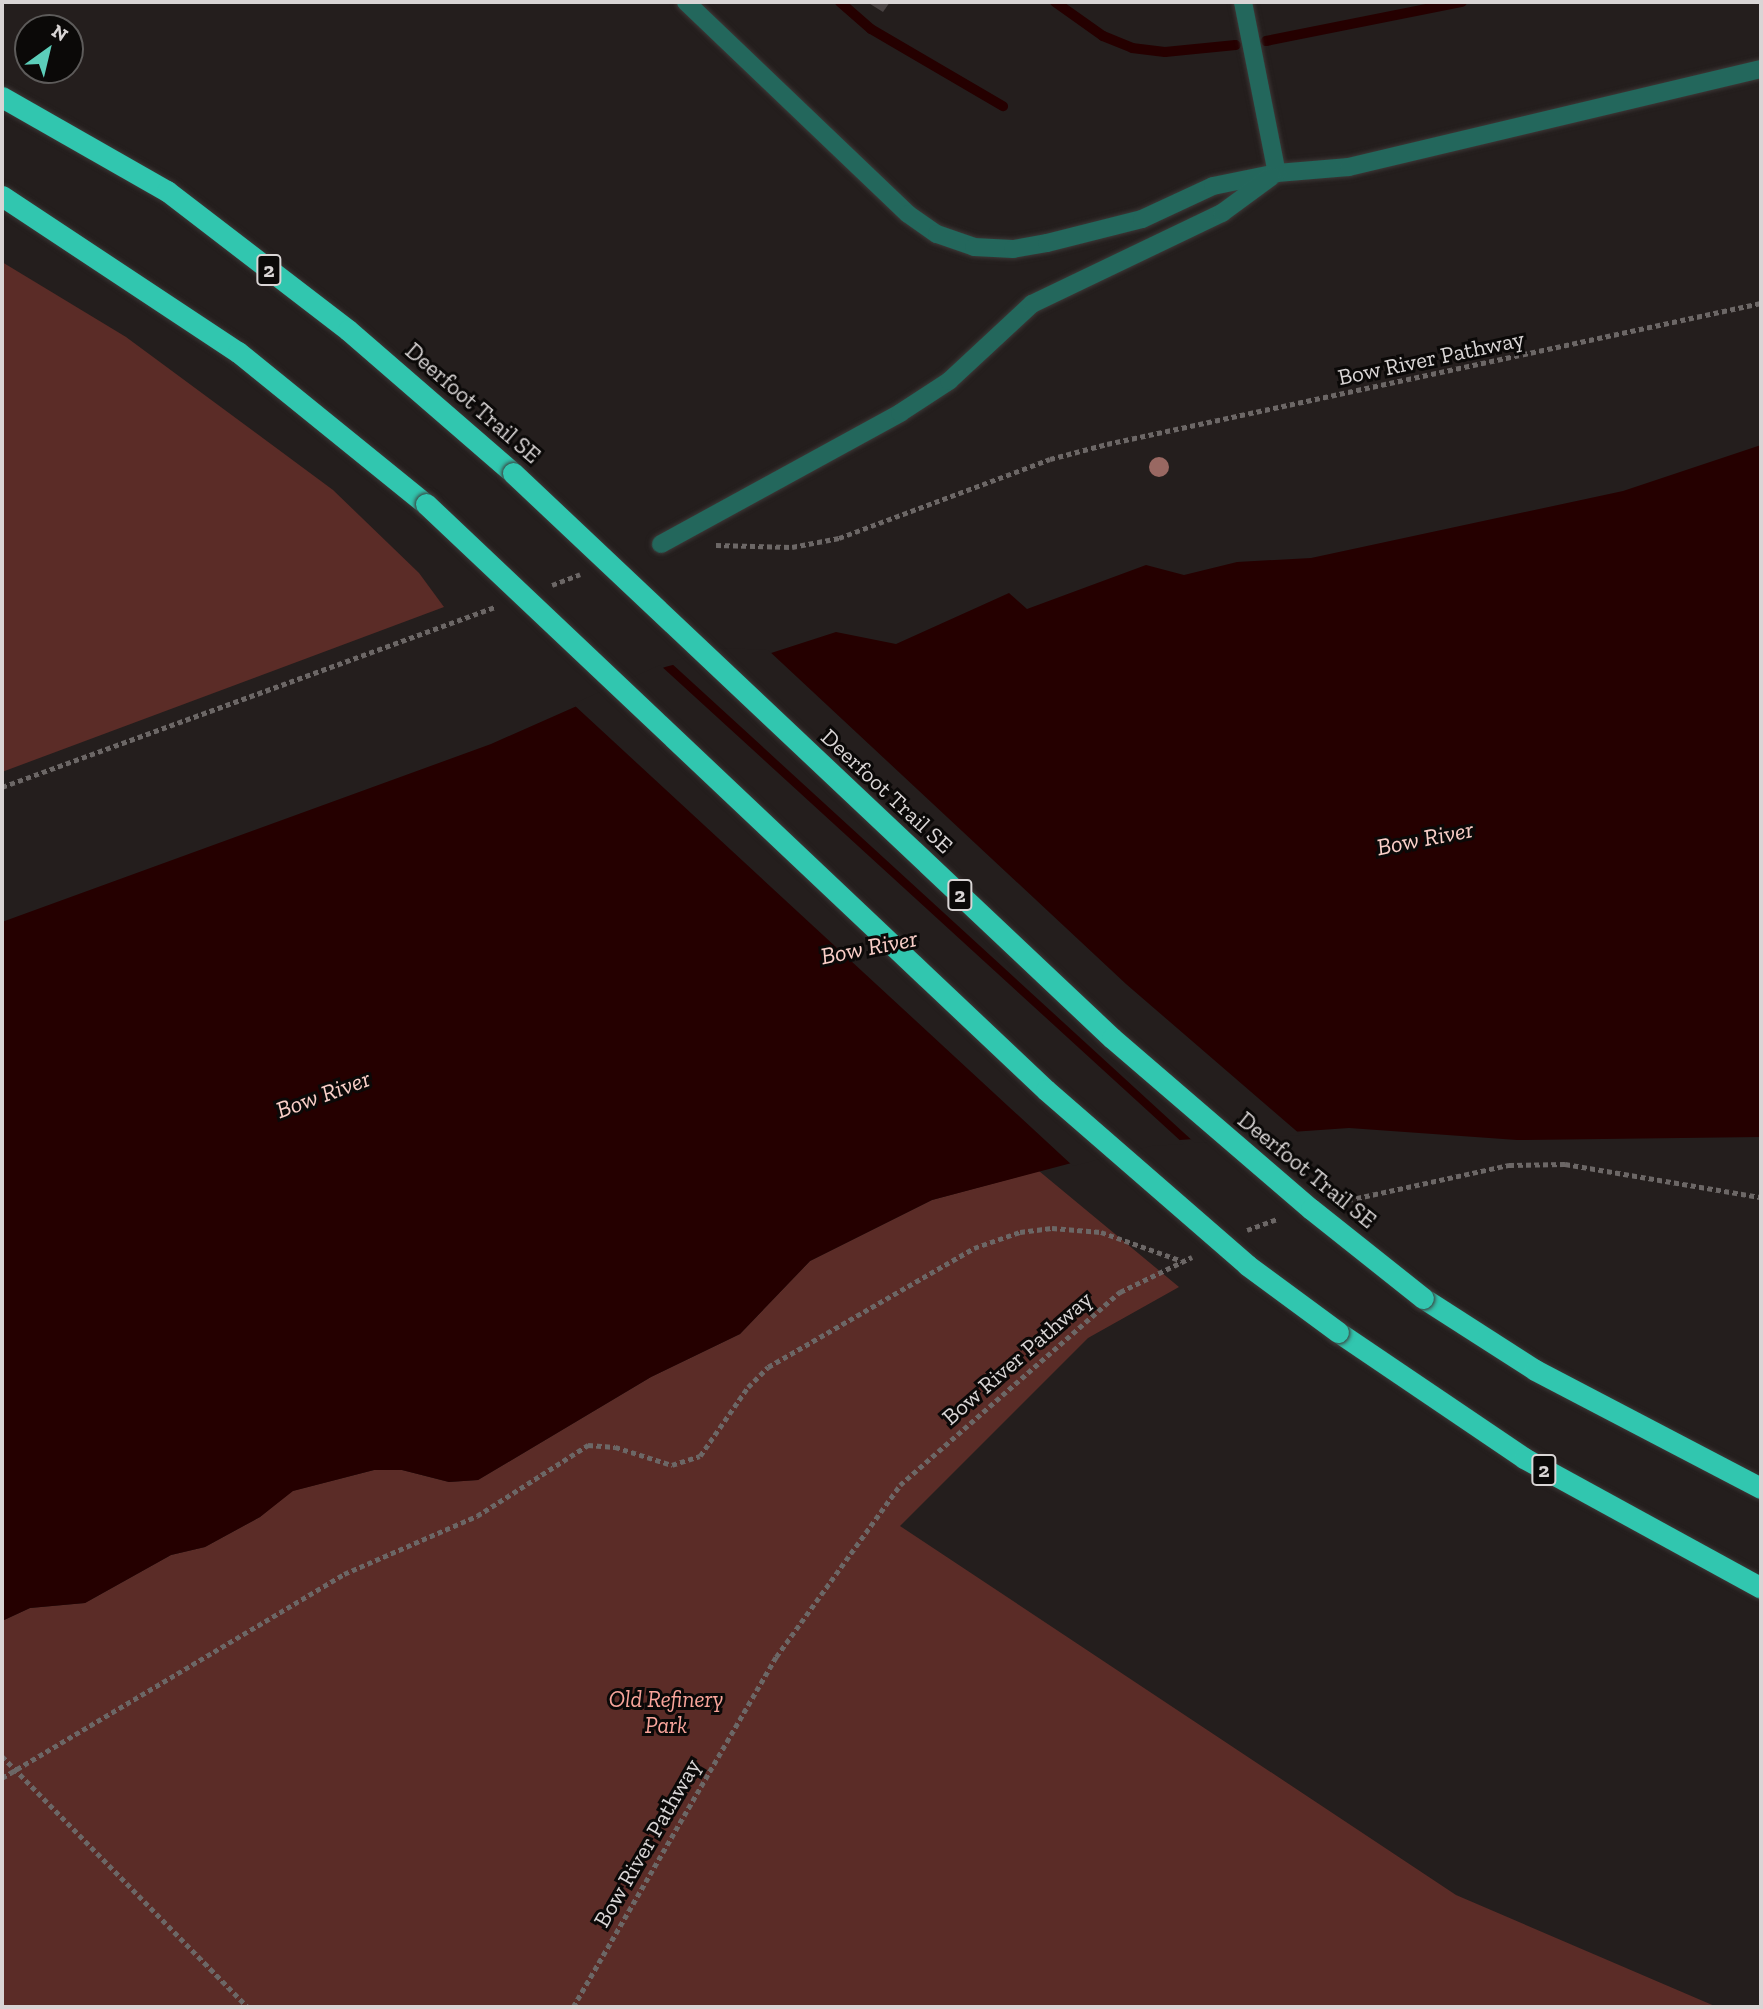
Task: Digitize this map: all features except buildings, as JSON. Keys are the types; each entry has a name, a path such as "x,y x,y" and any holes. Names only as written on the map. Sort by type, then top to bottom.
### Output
{"highway":[{"name":"Deerfoot Trail SE","path":"2,97 167,191 348,330 513,473 1112,1038 1311,1209 1423,1298 1535,1370 1761,1488"},
{"name":"2","path":"2,196 238,352 426,504 1055,1099 1247,1265 1338,1332 1524,1458 1761,1588"}],"lane":[{"path":"686,2 908,214 937,234 974,247 1013,249 1047,243 1142,219 1213,186 1277,173 1349,167 1761,69"},
{"path":"1243,2 1277,173"},
{"path":"661,544 900,413 949,380 1032,304 1222,213 1277,173"}],"path":[{"name":"Bow River Pathway","path":"1107,444 1761,303"},
{"path":"1336,1203 1404,1185 1509,1165 1565,1164 1761,1197"},
{"path":"1243,1231 1282,1218"},
{"path":"2,1779 344,1574 477,1516 561,1458 588,1445 615,1447 672,1465 700,1457 748,1387 768,1367 974,1248 1020,1232 1052,1228 1101,1232 1183,1261"},
{"name":"Bow River Pathway","path":"573,2007 776,1657 900,1485 1120,1292 1195,1255"},
{"path":"2,1756 248,2007"}],"green space":[{"path":"2,262 126,337 333,490 419,573 444,607 2,772"},
{"name":"Old Refinery Park","path":"1039,1171 1179,1287 1088,1338 900,1526 1456,1895 1717,2007 2,2007 2,1621 30,1608 85,1603 171,1555 205,1547 260,1517 292,1491 374,1470 402,1470 449,1482 478,1480 651,1377 740,1334 810,1261 932,1200"}],"water":[{"name":"Bow River","path":"1761,445 1761,1137 1517,1140 1349,1128 1151,1142 932,1200 810,1261 740,1334 651,1377 478,1480 449,1482 402,1470 374,1470 293,1491 260,1517 205,1547 171,1555 85,1603 30,1608 2,1621 2,922 491,744 665,667 722,652 768,654 836,632 896,644 1009,593 1027,609 1146,565 1184,575 1237,562 1311,558 1623,491"}],"pier":[{"path":"721,648 768,650 1126,984 1301,1135 1195,1143 670,662"},
{"path":"660,665 1184,1144 1151,1146 1073,1166 573,704"}],"waterway":[{"path":"840,2 871,29 1003,106"},
{"path":"1055,2 1103,36 1132,48 1165,52 1236,45"},
{"path":"1266,41 1462,2"}]}
